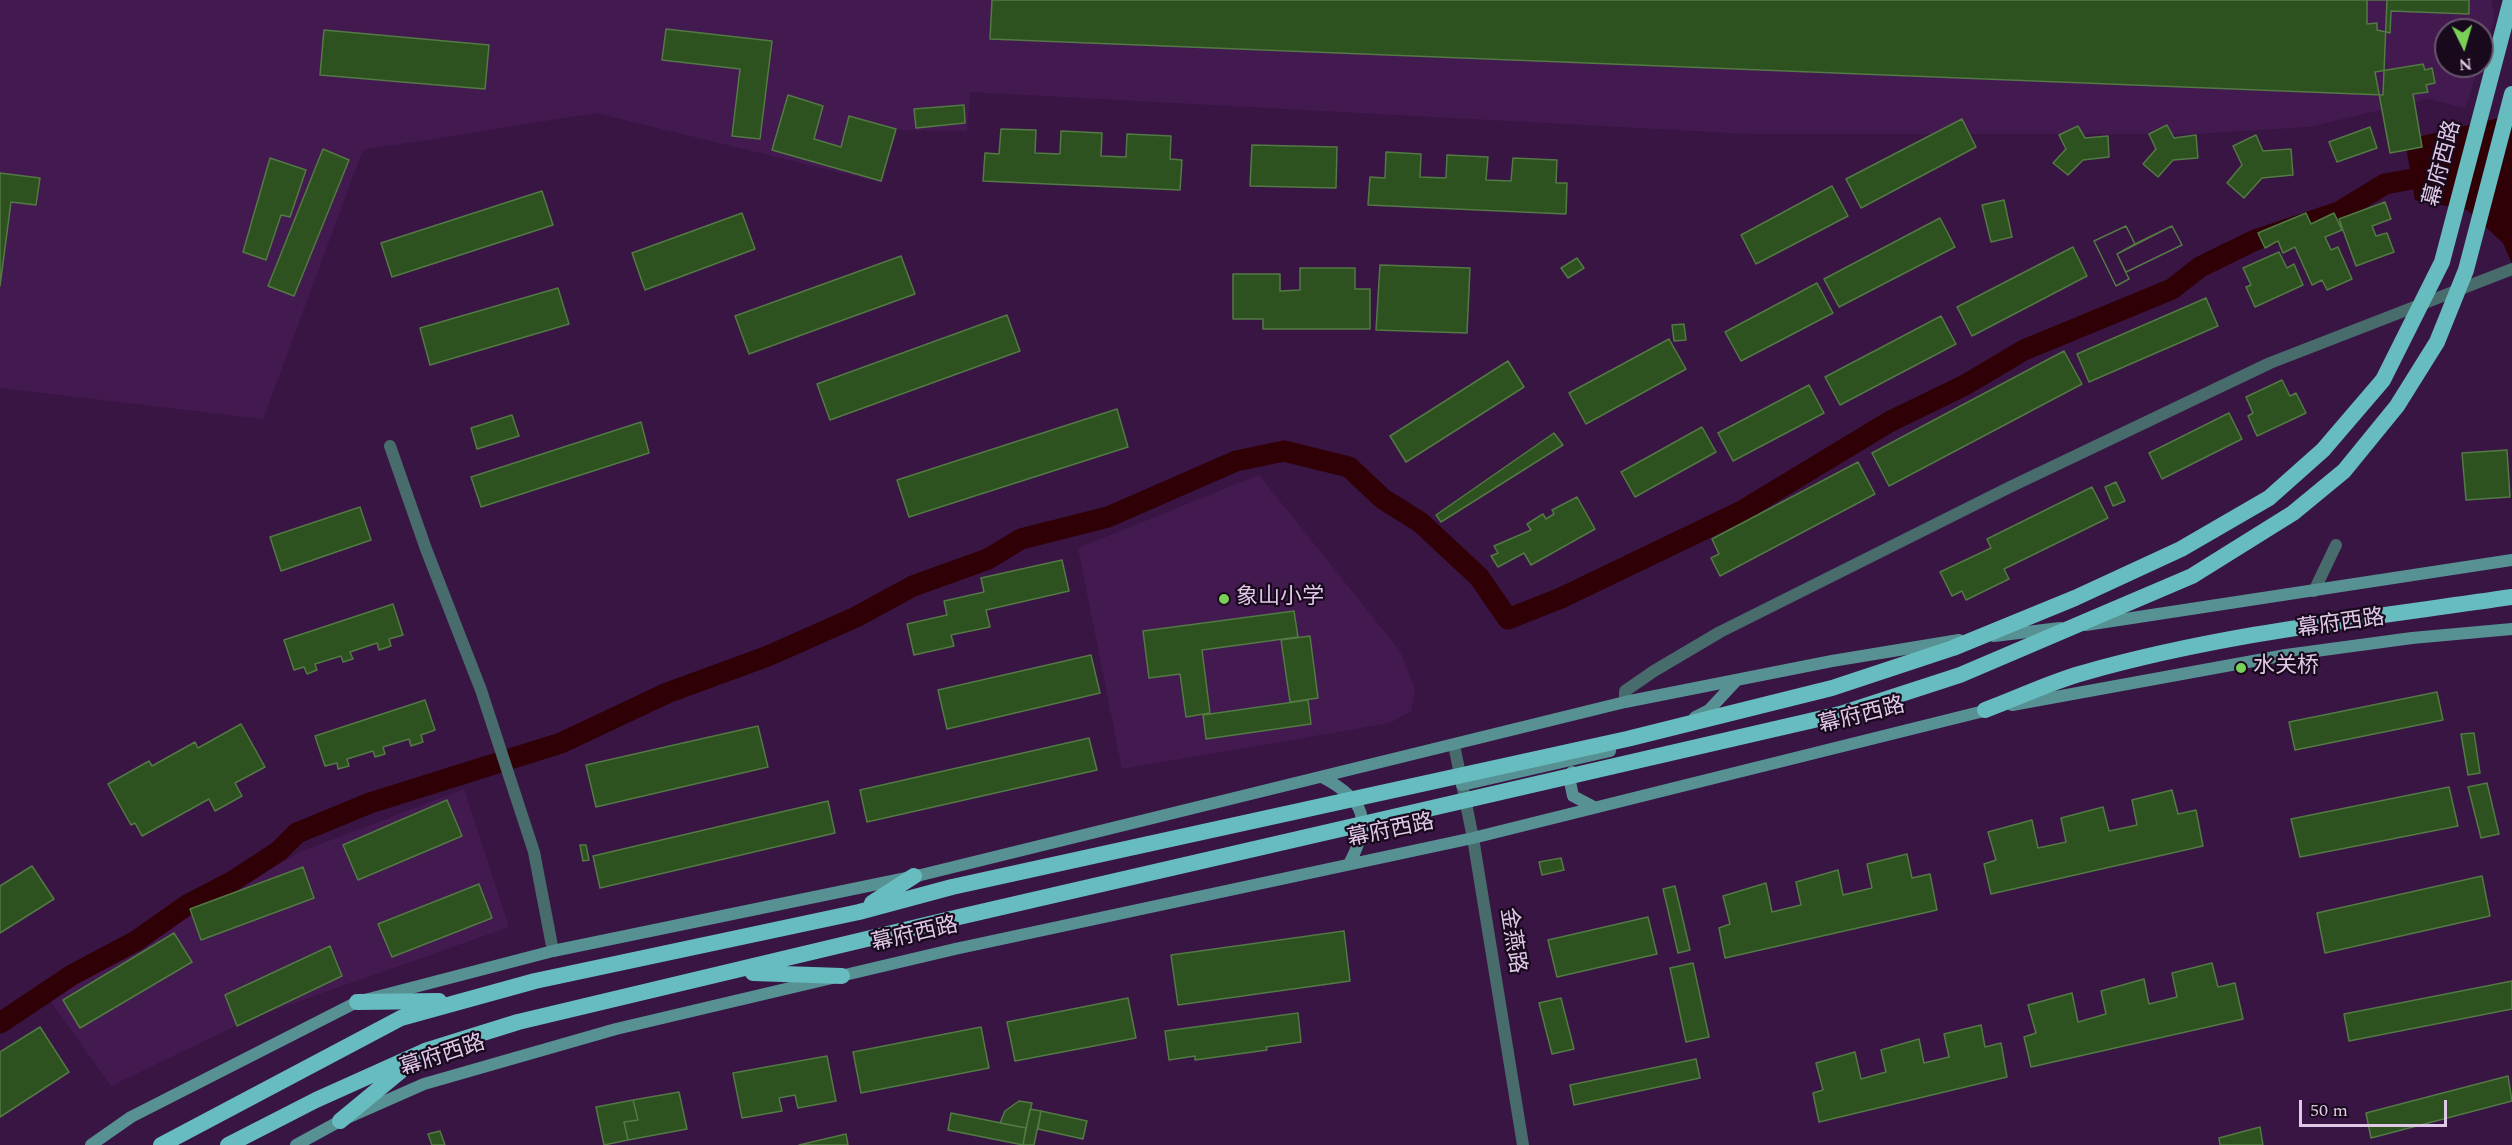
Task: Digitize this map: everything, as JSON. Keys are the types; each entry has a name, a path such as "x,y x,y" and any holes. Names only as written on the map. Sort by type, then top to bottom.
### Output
{"highway":[{"name":"幕府西路","path":"162,1145 401,1018 536,981 859,912 952,886 1627,739 1832,688 1953,648 2075,598 2181,549 2269,498 2323,450 2383,380 2442,262 2511,0"},
{"name":"幕府西路","path":"228,1145 316,1100 425,1051 518,1022 959,916 1840,714 1960,675 2192,576 2302,506 2344,471 2397,406 2437,342 2466,270 2512,94"},
{"path":"1985,710 2081,673 2170,651 2280,631 2512,597"},
{"path":"859,912 914,876"},
{"path":"732,972 842,976"},
{"path":"357,1002 464,1001"},
{"path":"340,1121 425,1051"}],"main road":[{"name":"幕府西路","path":"91,1145 131,1117 357,1002 553,951 914,876 1625,702 1832,661 1953,641 2100,624 2512,560"},
{"name":"幕府西路","path":"296,1145 340,1121 436,1081 616,1029 842,976 1473,838 1985,710 2286,655 2412,638 2512,628"},
{"path":"1462,785 1651,741 1709,710 1736,681"},
{"path":"1581,758 1569,777 1573,796 1594,807"},
{"path":"1323,777 1346,790 1360,809 1364,828 1360,844 1349,864"}],"street":[{"path":"1625,702 1625,691 1720,632 2010,487 2270,363 2510,270"},
{"path":"390,446 491,721 534,852 553,951"},
{"path":"2314,591 2336,545"},
{"name":"金燕路","path":"1454,745 1473,838 1523,1145"}],"shaded area":[{"path":"0,0 2492,0 2494,18 2434,18 2434,78 2475,78 2465,108 2428,99 2309,127 2193,134 1750,134 970,92 967,131 894,130 883,183 596,113 363,150 263,419 0,388"},
{"path":"2512,96 2512,264 2503,243 2467,210 2415,200 2405,140 2507,116"},
{"name":"象山小学","path":"1259,475 1400,651 1415,689 1411,711 1390,723 1122,769 1078,548"},
{"path":"464,789 509,927 252,1018 111,1086 49,999 300,852"}],"building":[{"path":"992,0 2387,0 2383,95 990,39"},
{"path":"2367,0 2469,0 2469,14 2391,11 2390,33 2377,30 2377,23 2367,24"},
{"path":"666,29 772,41 760,139 732,136 740,69 662,60"},
{"path":"324,30 489,45 485,89 320,75"},
{"path":"2423,64 2425,70 2432,68 2435,83 2426,85 2428,92 2413,94 2422,147 2390,153 2375,72"},
{"path":"788,95 823,106 814,139 841,147 849,116 896,129 881,181 772,150"},
{"path":"964,105 965,123 916,128 914,109"},
{"path":"1962,119 1976,147 1861,208 1846,179"},
{"path":"2167,125 2174,138 2196,135 2198,158 2173,160 2158,177 2143,164 2156,149 2149,134"},
{"path":"2078,126 2085,138 2108,136 2109,157 2083,160 2068,175 2053,163 2066,149 2059,135"},
{"path":"2370,127 2377,148 2337,162 2329,142"},
{"path":"1001,129 1036,130 1035,153 1060,154 1061,131 1102,133 1101,156 1126,157 1127,134 1171,136 1170,159 1182,160 1180,190 983,181 985,153 999,154"},
{"path":"2256,135 2263,151 2291,149 2293,175 2262,178 2244,198 2227,183 2242,165 2233,146"},
{"path":"1252,145 1337,147 1336,188 1250,186"},
{"path":"323,149 349,160 294,296 268,286"},
{"path":"1386,152 1421,154 1420,177 1446,178 1447,155 1488,157 1486,180 1511,181 1513,158 1557,160 1556,183 1567,183 1566,214 1368,205 1370,177 1385,178"},
{"path":"270,158 306,170 290,217 281,215 266,260 243,252"},
{"path":"0,173 40,178 36,205 11,202 0,286"},
{"path":"1832,186 1848,216 1756,264 1741,235"},
{"path":"542,191 553,225 392,277 381,243"},
{"path":"2004,200 2012,237 1991,242 1982,205"},
{"path":"2385,202 2391,219 2372,226 2376,236 2387,233 2394,252 2356,266 2339,219"},
{"path":"742,213 755,249 645,290 632,253"},
{"path":"2306,213 2311,224 2334,213 2342,230 2325,237 2331,250 2338,247 2352,279 2327,290 2322,280 2312,285 2295,247 2283,253 2278,241 2265,248 2258,233"},
{"path":"1940,218 1955,247 1839,307 1824,279"},
{"path":"2126,226 2135,244 2172,226 2182,245 2126,272 2117,254 2129,279 2116,286 2094,241"},
{"path":"2126,226 2135,244 2117,254 2129,279 2116,286 2094,241"},
{"path":"2172,226 2182,245 2126,272 2117,254"},
{"path":"2073,247 2087,276 1972,336 1957,307"},
{"path":"2279,252 2287,268 2294,264 2303,285 2255,307 2246,287 2251,285 2243,268"},
{"path":"901,256 915,294 749,354 735,316"},
{"path":"1577,258 1584,268 1568,278 1561,268"},
{"path":"1380,265 1470,268 1467,333 1376,330"},
{"path":"1300,268 1355,268 1355,289 1370,289 1370,329 1263,329 1263,319 1233,319 1233,274 1280,274 1280,291 1300,290"},
{"path":"1817,283 1833,313 1741,361 1725,332"},
{"path":"558,288 569,324 430,365 420,328"},
{"path":"2206,298 2218,326 2089,382 2077,354"},
{"path":"1007,315 1020,351 830,420 817,384"},
{"path":"1941,316 1956,344 1840,405 1825,377"},
{"path":"1684,324 1686,340 1674,341 1672,325"},
{"path":"1669,339 1686,369 1586,424 1569,393"},
{"path":"2064,351 2082,384 1889,486 1872,453"},
{"path":"1508,361 1524,387 1406,462 1390,436"},
{"path":"2282,380 2290,396 2296,393 2306,413 2257,436 2248,416 2253,413 2246,397"},
{"path":"1809,385 1824,413 1733,461 1718,433"},
{"path":"1117,409 1128,447 909,517 897,480"},
{"path":"2229,413 2242,439 2162,479 2149,453"},
{"path":"512,415 519,436 477,449 471,428"},
{"path":"641,422 649,453 481,507 471,477"},
{"path":"1702,427 1716,452 1635,497 1621,472"},
{"path":"1554,433 1563,445 1441,522 1436,515"},
{"path":"2507,450 2510,497 2466,500 2462,453"},
{"path":"1858,462 1875,494 1720,576 1711,558 1719,554 1712,539"},
{"path":"2116,482 2125,501 2113,506 2105,487"},
{"path":"2092,487 2108,518 2004,569 2009,579 1966,600 1962,591 1952,596 1940,572 1991,548 1987,539"},
{"path":"1577,497 1595,529 1531,565 1524,553 1498,567 1491,556 1498,553 1494,546 1531,530 1527,524 1543,514 1546,519 1554,514 1552,510"},
{"path":"360,507 371,540 281,571 270,537"},
{"path":"1062,560 1069,591 986,610 990,627 951,635 954,646 914,655 907,624 947,615 944,601 984,592 981,578"},
{"path":"393,604 403,635 389,639 391,646 379,650 377,643 350,652 353,659 343,662 341,656 315,664 317,670 307,674 304,667 294,670 284,640"},
{"path":"1294,611 1298,637 1202,650 1210,713 1186,717 1180,674 1149,678 1143,631"},
{"path":"1310,636 1318,698 1290,702 1281,640"},
{"path":"1091,655 1100,693 947,729 938,690"},
{"path":"2437,692 2443,720 2295,750 2289,722"},
{"path":"425,700 435,730 421,735 423,742 411,746 409,739 383,747 385,754 375,757 373,751 347,759 349,766 338,769 337,763 325,766 315,736"},
{"path":"1308,700 1311,724 1206,739 1203,715"},
{"path":"241,724 265,767 235,783 242,796 215,811 209,799 142,836 135,823 131,825 108,784 149,761 152,766 195,742 198,748"},
{"path":"758,726 768,767 596,807 586,765"},
{"path":"2474,733 2480,773 2468,775 2461,734"},
{"path":"1089,738 1097,770 867,822 860,790"},
{"path":"2487,783 2499,834 2481,838 2468,787"},
{"path":"2449,787 2458,826 2300,857 2291,819"},
{"path":"2172,790 2178,814 2196,810 2203,846 1991,894 1984,864 1996,860 1988,832 2032,820 2038,848 2066,842 2061,818 2103,807 2109,831 2137,825 2132,800"},
{"path":"447,800 462,836 358,880 343,845"},
{"path":"828,801 835,833 600,888 593,856"},
{"path":"580,845 586,845 589,860 583,861"},
{"path":"1907,854 1912,878 1930,874 1937,910 1725,958 1719,928 1730,924 1723,896 1766,883 1772,912 1801,905 1796,882 1838,870 1843,895 1872,888 1867,864"},
{"path":"1561,858 1564,870 1542,875 1539,862"},
{"path":"32,866 54,899 0,933 0,886"},
{"path":"303,867 314,898 201,940 190,909"},
{"path":"2482,876 2490,916 2325,953 2317,913"},
{"path":"479,884 492,918 392,957 378,924"},
{"path":"1675,886 1690,950 1678,953 1663,889"},
{"path":"1648,917 1657,954 1557,977 1548,940"},
{"path":"1344,931 1350,981 1178,1005 1171,955"},
{"path":"174,933 192,962 80,1028 63,1000"},
{"path":"330,946 342,976 237,1026 225,995"},
{"path":"1693,963 1709,1037 1686,1042 1670,968"},
{"path":"2212,963 2218,987 2235,983 2243,1019 2031,1067 2024,1037 2036,1033 2028,1005 2072,993 2078,1022 2106,1014 2101,991 2144,979 2149,1004 2177,997 2172,973"},
{"path":"2512,981 2512,1009 2349,1041 2344,1014"},
{"path":"1128,998 1136,1038 1015,1061 1007,1022"},
{"path":"1561,998 1574,1049 1552,1054 1539,1003"},
{"path":"1298,1013 1301,1042 1266,1047 1267,1050 1195,1060 1195,1056 1169,1060 1165,1031"},
{"path":"1981,1025 1985,1047 2001,1043 2007,1077 1819,1122 1813,1093 1823,1090 1816,1063 1855,1052 1861,1079 1886,1072 1881,1050 1919,1039 1924,1063 1949,1057 1944,1034"},
{"path":"40,1027 69,1072 0,1117 0,1052"},
{"path":"981,1027 989,1068 861,1093 853,1052"},
{"path":"827,1056 836,1101 798,1108 795,1095 779,1098 782,1111 742,1118 733,1073"},
{"path":"1696,1059 1700,1078 1574,1105 1570,1085"},
{"path":"2508,1076 2512,1101 2371,1138 2366,1113"},
{"path":"679,1092 687,1129 628,1140 624,1122 638,1120 633,1100"},
{"path":"633,1100 638,1120 624,1122 628,1140 604,1145 596,1107"},
{"path":"1019,1101 1032,1103 1026,1128 1000,1123 1005,1111"},
{"path":"1030,1109 1041,1111 1034,1145 1023,1145"},
{"path":"1041,1111 1087,1121 1083,1139 1038,1129"},
{"path":"951,1113 1026,1128 1023,1145 948,1130"},
{"path":"2260,1127 2263,1145 2220,1145 2219,1138"},
{"path":"440,1131 445,1145 432,1145 428,1134"},
{"path":"846,1134 848,1145 799,1145"}],"waterway":[{"path":"0,1023 72,975 136,941 187,905 233,881 279,851 297,833 370,803 561,743 667,693 768,656 856,617 913,586 988,559 1021,539 1108,517 1236,461 1284,451 1349,467 1383,499 1420,522 1479,577 1508,619 1561,598 1742,511 1889,422 1965,385 2024,350 2172,289 2200,267 2255,240 2339,212 2385,184 2439,174"}],"place":[{"name":"象山小学","path":"1224,599"},
{"name":"水关桥","path":"2241,668"}]}
